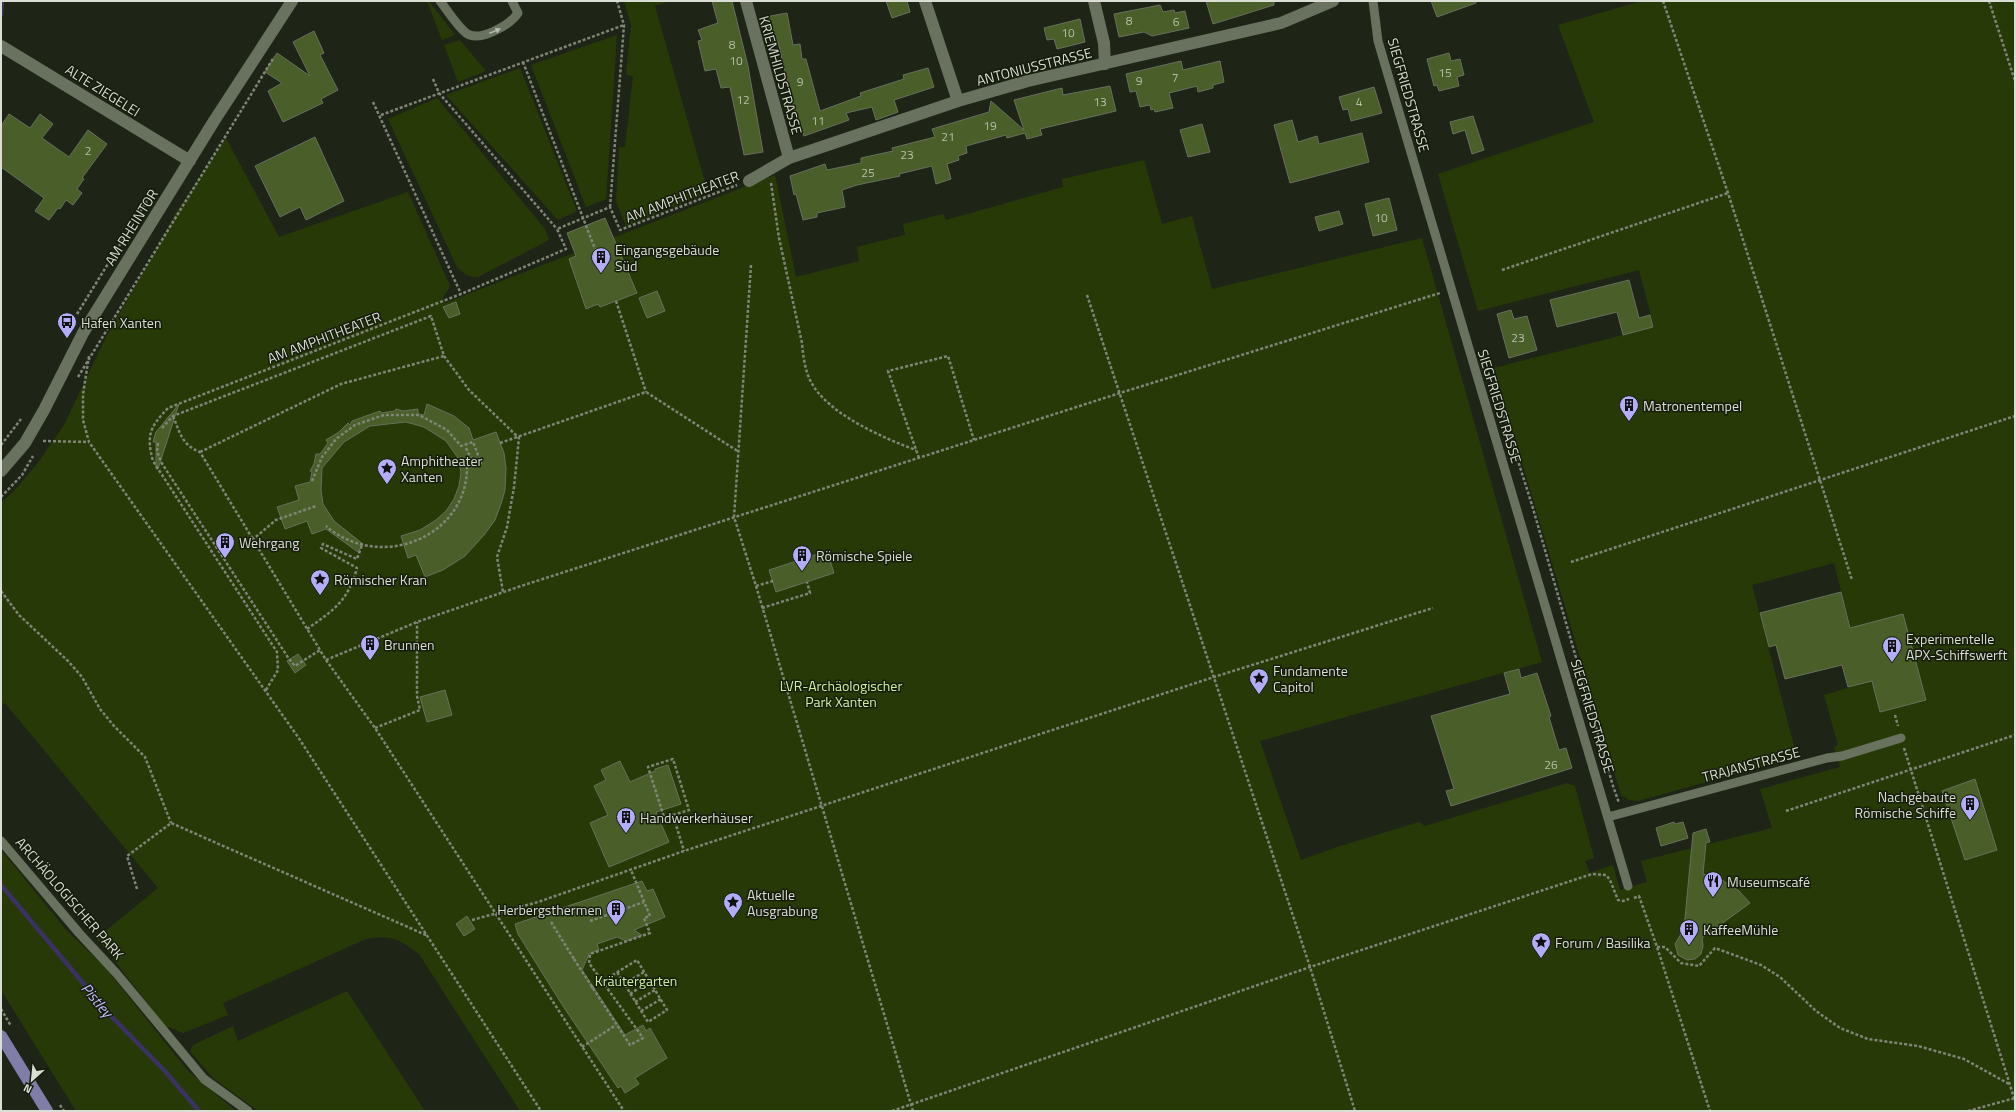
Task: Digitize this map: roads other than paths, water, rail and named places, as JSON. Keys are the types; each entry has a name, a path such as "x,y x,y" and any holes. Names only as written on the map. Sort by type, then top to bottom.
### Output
{"main road":[{"path":"1,1036 47,1111"}],"street":[{"name":"AM RHEINTOR","path":"1,471 28,436 44,410 83,333 292,1"},
{"name":"KRIEMHILDSTRASSE","path":"746,1 789,158"},
{"path":"926,1 958,101"},
{"path":"1094,1 1104,43 1106,64"},
{"name":"ANTONIUSSTRASSE","path":"749,180 789,158 958,101 1028,81 1280,23 1333,1"},
{"name":"ALTE ZIEGELEI","path":"1,46 190,161"}],"lane":[{"path":"440,1 466,34 485,35 513,21 518,14 512,1"},
{"name":"SIEGFRIEDSTRASSE","path":"1374,1 1378,41 1628,886"},
{"name":"TRAJANSTRASSE","path":"1608,817 1827,758 1842,756 1901,738"},
{"name":"ARCHÄOLOGISCHER PARK","path":"1,841 79,933 117,974 204,1079 248,1111"}],"waterway":[{"name":"Pistley","path":"1,15 2,1"},
{"name":"Pistley","path":"1,885 109,1014 164,1070 199,1111"}],"place":[{"name":"Eingangsgebäude Süd","path":"601,274"},
{"name":"Hafen Xanten","path":"67,339"},
{"name":"Matronentempel","path":"1629,422"},
{"name":"Amphitheater Xanten","path":"387,485"},
{"name":"Wehrgang","path":"225,559"},
{"name":"Römische Spiele","path":"802,572"},
{"name":"Römischer Kran","path":"320,596"},
{"name":"Brunnen","path":"370,661"},
{"name":"Experimentelle APX-Schiffswerft","path":"1892,663"},
{"name":"Fundamente Capitol","path":"1259,695"},
{"name":"Nachgebaute Römische Schiffe","path":"1970,821"},
{"name":"Handwerkerhäuser","path":"626,834"},
{"name":"Museumscafé","path":"1713,898"},
{"name":"Aktuelle Ausgrabung","path":"733,919"},
{"name":"Herbergsthermen","path":"616,926"},
{"name":"KaffeeMühle","path":"1689,946"},
{"name":"Forum / Basilika","path":"1541,959"}],"park label":[{"name":"LVR-Archäologischer Park Xanten","path":"841,694"},
{"name":"Kräutergarten","path":"636,980"}]}
